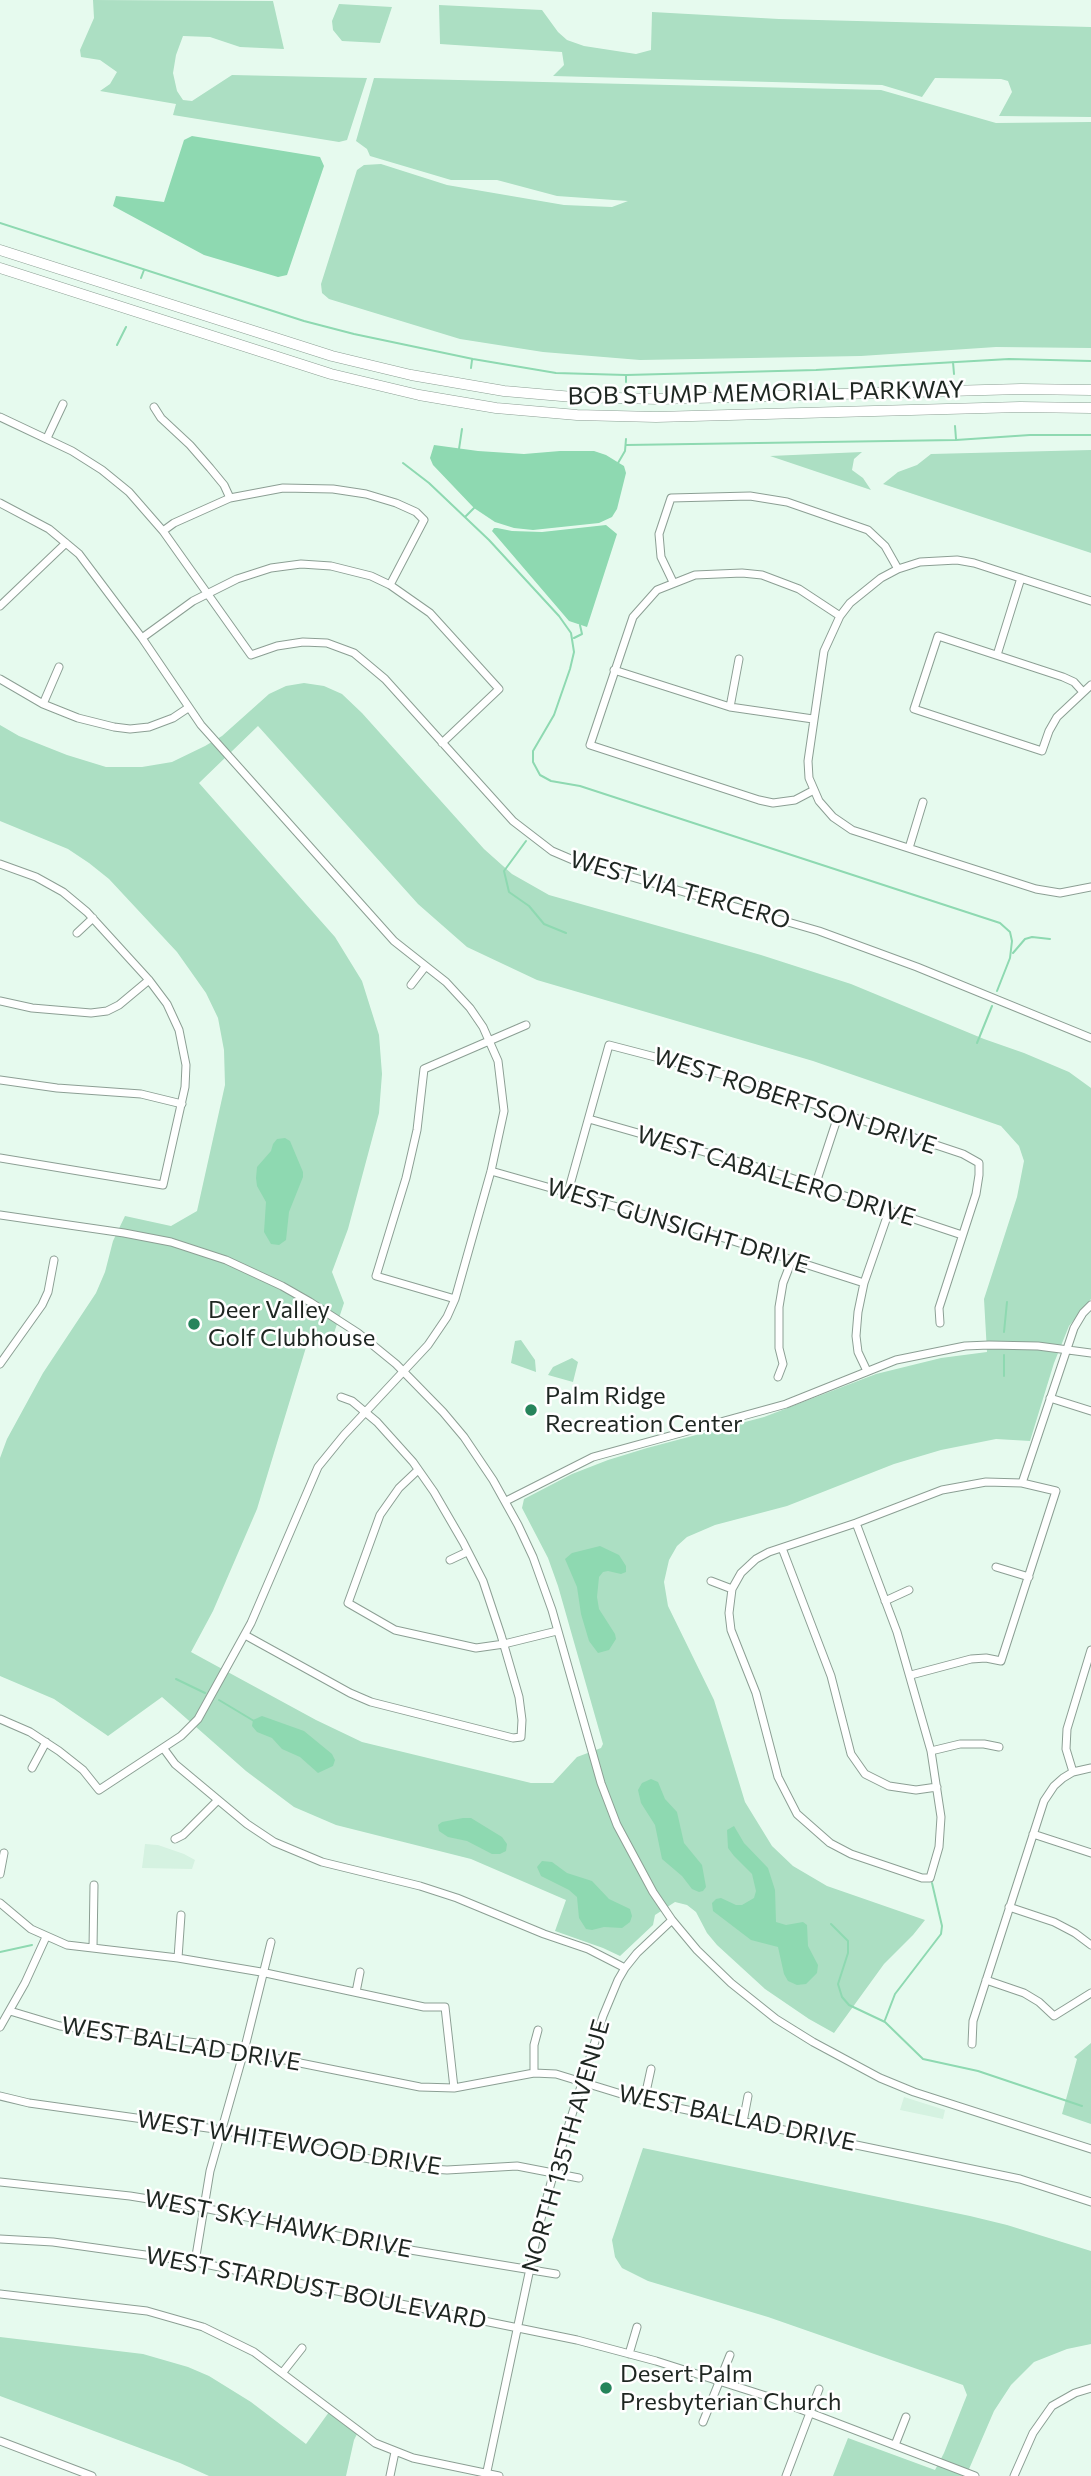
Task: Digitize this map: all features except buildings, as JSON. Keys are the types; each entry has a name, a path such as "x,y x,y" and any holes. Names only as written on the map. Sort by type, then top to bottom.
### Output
{"highway":[{"name":"BOB STUMP MEMORIAL PARKWAY","path":"0,250 332,356 411,375 504,391 573,397 659,399 1021,389 1091,390"},
{"name":"BOB STUMP MEMORIAL PARKWAY","path":"0,268 331,374 406,393 496,408 577,415 656,417 1036,407 1091,408"}],"street":[{"path":"47,438 63,404"},
{"path":"154,407 161,418 190,445 225,485 230,498"},
{"path":"0,417 47,438 102,470 129,492 163,531 208,594"},
{"path":"163,531 174,523 230,498 283,488 333,489 366,494 416,512 424,520 390,584"},
{"path":"673,582 661,558 659,534 671,498 751,496 787,502 867,530 885,546 898,569"},
{"path":"0,503 49,529 79,554 142,638 188,708 394,941 446,982 470,1008 498,1061 504,1111 491,1171 455,1299 436,1335 318,1466 283,1553 245,1635 198,1719 181,1737 99,1790 83,1770 46,1742 0,1719"},
{"path":"0,606 66,543"},
{"path":"1091,601 974,563 957,560 928,561 898,569 869,585 840,616 824,651 808,761 809,778 814,790 825,810 842,824 1049,892 1069,892 1091,887"},
{"path":"142,638 193,601 237,579 271,568 301,564 331,566 371,576 390,584 430,613 499,689 442,743"},
{"path":"814,790 795,800 773,803 590,745 633,617 657,590 688,576 705,573 762,575 799,589 840,616"},
{"path":"996,654 1021,578"},
{"path":"0,592 8,597"},
{"name":"WEST VIA TERCERO","path":"208,594 251,656 277,646 303,642 327,643 354,653 385,679 513,821 552,851 573,860 819,931 988,995 1091,1038"},
{"path":"1083,692 1074,682 1063,677 938,636 914,709 1042,751 1057,717 1091,685"},
{"path":"730,707 739,659"},
{"path":"43,704 59,667"},
{"path":"614,670 730,707 813,719"},
{"path":"0,679 43,704 96,723 130,729 149,727 173,718 188,708"},
{"path":"909,848 923,802"},
{"path":"0,864 36,877 63,892 93,918 167,1004 181,1038 186,1065 182,1104 163,1185 0,1158"},
{"path":"78,933 93,918"},
{"path":"411,985 425,967"},
{"path":"0,1001 55,1011 107,1011 119,1005 149,980"},
{"path":"455,1299 376,1276 408,1166 421,1104 424,1069 526,1024"},
{"name":"WEST ROBERTSON DRIVE","path":"589,1119 609,1045 732,1077 963,1154 979,1163 975,1194 962,1235"},
{"path":"0,1080 57,1088 141,1094 182,1104"},
{"path":"815,1186 839,1113"},
{"path":"568,1192 589,1119"},
{"name":"WEST CABALLERO DRIVE","path":"589,1119 711,1153 962,1235"},
{"name":"WEST GUNSIGHT DRIVE","path":"491,1171 702,1230 864,1283"},
{"path":"867,1371 858,1352 856,1336 864,1283 889,1211"},
{"path":"0,1215 148,1237 234,1263 282,1286 337,1318 404,1372 464,1437 506,1501 533,1557 604,1794 647,1882 672,1920 710,1964 758,2006 813,2042 880,2078 908,2090 1091,2149"},
{"path":"940,1323 939,1308 962,1235"},
{"path":"0,1364 42,1305 48,1292 54,1259"},
{"path":"778,1377 783,1364 779,1348 779,1307 783,1283 792,1260"},
{"path":"1022,1483 1077,1322 1091,1305"},
{"path":"506,1501 593,1457 786,1404 896,1360 965,1346 1009,1345 1091,1353"},
{"path":"245,1635 370,1702 503,1736 521,1737 519,1697 483,1581 445,1511 418,1470 384,1430 352,1401 341,1397"},
{"path":"1050,1398 1091,1411"},
{"path":"418,1470 399,1488 380,1515 348,1602 395,1630 476,1648 557,1631"},
{"path":"856,1523 911,1675 931,1751 942,1817 939,1847 930,1878 922,1878 850,1854 822,1837 797,1814 778,1777 756,1693 731,1630 729,1613 732,1589 741,1573 756,1559 942,1490 986,1482 1022,1483 1056,1491 1002,1661 986,1658 971,1660 911,1675"},
{"path":"782,1548 831,1675 851,1754 865,1774 889,1786 916,1790 937,1787"},
{"path":"450,1560 467,1552"},
{"path":"996,1566 1029,1577"},
{"path":"711,1581 732,1589"},
{"path":"885,1601 909,1590"},
{"path":"1073,1772 1066,1749 1066,1729 1091,1650"},
{"path":"1082,1676 1091,1679"},
{"path":"32,1768 46,1742"},
{"path":"931,1751 960,1744 999,1746"},
{"path":"164,1749 175,1765 274,1842 302,1855 457,1898 588,1949 625,1968"},
{"path":"972,2044 973,2021 1048,1793 1073,1772 1091,1768"},
{"path":"175,1839 183,1835 218,1800"},
{"path":"1033,1834 1091,1853"},
{"path":"0,1874 4,1853"},
{"path":"93,1948 94,1885"},
{"path":"0,1903 31,1929 67,1945 178,1958 261,1972 424,2007 446,2007 454,2088"},
{"path":"1009,1907 1064,1926 1091,1945"},
{"path":"178,1958 181,1915"},
{"name":"NORTH 135TH AVENUE","path":"487,2475 530,2268 554,2172 609,2000 625,1968 672,1920"},
{"path":"0,2027 46,1937"},
{"path":"195,2262 211,2171 271,1942"},
{"path":"356,1992 360,1972"},
{"path":"986,1980 1024,1993 1054,2016 1091,1993"},
{"name":"WEST BALLAD DRIVE","path":"10,2011 60,2026 244,2051 420,2087 454,2088 534,2073 556,2074 644,2101 1020,2179 1091,2202"},
{"path":"534,2073 534,2045 538,2031"},
{"path":"644,2101 651,2069"},
{"name":"WEST WHITEWOOD DRIVE","path":"0,2096 29,2103 222,2130 416,2168 447,2170 517,2166 579,2178"},
{"path":"743,2122 748,2096"},
{"name":"WEST SKY HAWK DRIVE","path":"0,2182 130,2196 204,2208 380,2245 556,2274"},
{"name":"WEST STARDUST BOULEVARD","path":"0,2239 53,2242 195,2262 517,2328 629,2354 720,2381 975,2476"},
{"path":"0,2294 99,2304 172,2316 229,2339 283,2372 375,2443 395,2452 499,2476"},
{"path":"629,2354 637,2327"},
{"path":"283,2372 302,2348"},
{"path":"703,2422 730,2355"},
{"path":"1014,2476 1041,2419 1052,2406 1091,2388"},
{"path":"786,2476 819,2389"},
{"path":"895,2445 906,2417"},
{"path":"0,2441 92,2476"},
{"path":"390,2476 395,2452"}],"shaded area":[{"path":"93,0 273,1 284,49 240,47 210,37 183,36 173,73 177,91 183,100 192,101 232,75 367,78 347,140 339,142 173,115 176,104 100,91 110,84 117,72 100,60 81,57 80,50 94,18"},
{"path":"339,4 392,7 380,43 342,41 333,30 332,21"},
{"path":"439,5 542,10 567,40 584,46 636,54 651,50 652,12 779,19 1091,27 1091,117 999,116 1012,92 1008,81 1001,79 935,78 922,97 882,85 553,76 564,65 562,52 440,44"},
{"path":"374,78 881,90 996,123 1091,122 1091,348 996,347 861,356 640,360 543,352 460,339 329,299 322,293 321,284 357,170 364,165 381,164 447,185 564,205 612,207 628,201 557,196 497,180 451,180 370,156 367,149 356,141"},
{"path":"192,136 320,157 324,166 287,275 278,277 204,255 113,206 116,196 164,202 184,140"},
{"path":"434,445 524,454 594,451 624,466 626,473 617,509 612,517 599,523 533,530 514,528 495,522 474,508 433,465 430,458"},
{"path":"1091,450 1091,553 883,484 898,472 917,465 931,454"},
{"path":"862,452 854,459 852,470 863,478 871,490 770,456"},
{"path":"606,525 617,534 587,627 569,621 492,531 497,528 542,532"},
{"path":"304,683 324,686 342,694 484,849 512,874 549,895 761,955 851,984 1069,1072 1091,1088 1091,1299 1069,1326 1054,1363 1030,1441 996,1439 941,1450 894,1464 787,1506 715,1525 687,1537 677,1546 669,1560 664,1582 668,1606 714,1700 745,1802 772,1846 793,1866 827,1886 925,1920 884,1964 834,2033 765,1989 717,1945 696,1912 687,1905 675,1902 655,1915 653,1925 620,1956 555,1931 566,1900 471,1859 336,1825 294,1807 246,1771 162,1697 108,1736 54,1699 0,1676 0,1458 7,1439 43,1373 96,1293 113,1241 125,1216 171,1226 197,1211 225,1085 224,1050 218,1018 206,993 177,952 109,879 89,863 68,849 0,821 0,725 19,736 106,767 142,767 172,762 205,746 222,736 269,694 286,686","holes":["258,726 418,904 467,947 537,980 813,1061 1001,1126 1019,1146 1024,1161 1017,1197 984,1299 987,1352 941,1358 876,1374 764,1417 608,1460 572,1474 524,1499 522,1508 548,1558 558,1586 603,1744 601,1748 577,1757 553,1783 531,1783 362,1742 191,1652 213,1611 257,1509 307,1344 333,1336 344,1303 332,1272 348,1229 379,1113 382,1074 379,1035 362,981 335,937 199,783"]},
{"path":"285,1138 290,1141 303,1177 289,1212 286,1240 279,1245 271,1244 264,1232 266,1202 257,1186 256,1178 257,1167 271,1151 273,1144 277,1139"},
{"path":"521,1340 535,1360 536,1372 511,1363 515,1341"},
{"path":"572,1358 578,1362 573,1382 548,1375 553,1367"},
{"path":"600,1546 619,1555 626,1566 626,1572 621,1574 608,1571 599,1577 599,1609 616,1639 609,1650 598,1653 589,1641 577,1587 565,1559 572,1553"},
{"path":"262,1716 304,1731 332,1754 335,1760 333,1766 318,1773 300,1757 282,1749 272,1738 257,1732 252,1726 253,1720"},
{"path":"651,1779 658,1782 665,1799 677,1812 684,1843 702,1865 706,1887 703,1891 692,1889 682,1876 662,1859 655,1825 641,1803 638,1790 642,1783"},
{"path":"471,1818 502,1837 507,1844 506,1851 492,1854 439,1831 438,1825 442,1822"},
{"path":"734,1826 744,1843 768,1868 775,1890 776,1922 786,1925 803,1922 807,1925 808,1946 818,1965 817,1973 806,1984 797,1985 788,1981 778,1947 751,1940 713,1911 712,1903 716,1899 742,1905 754,1898 756,1891 752,1874 728,1848 727,1830"},
{"path":"145,1844 158,1845 184,1854 195,1860 192,1869 142,1868"},
{"path":"542,1861 552,1862 567,1873 592,1881 609,1899 630,1909 630,1922 622,1928 586,1929 579,1918 577,1897 541,1876 537,1867"},
{"path":"1091,2043 1091,2124 1062,2114 1077,2059 1074,2057"},
{"path":"904,2097 945,2110 943,2119 900,2110"},
{"path":"643,2148 970,2216 1091,2251 1091,2344 1067,2349 1034,2362 1011,2385 994,2411 966,2476 833,2476 848,2438 935,2470 967,2395 963,2385 768,2317 648,2281 622,2268 615,2257 612,2240"},
{"path":"0,2337 143,2354 188,2367 209,2376 251,2402 306,2444 329,2412 357,2434 346,2476 209,2476 0,2396"}],"waterway":[{"path":"0,223 304,321 473,359 556,373 626,375 816,370 1009,359 1091,361"},
{"path":"141,278 144,270"},
{"path":"117,345 126,327"},
{"path":"471,368 472,360"},
{"path":"953,362 954,374"},
{"path":"626,376 626,382"},
{"path":"955,426 956,439"},
{"path":"459,449 462,429"},
{"path":"626,445 1091,435"},
{"path":"618,463 625,451 626,439"},
{"path":"403,463 429,483 489,540 559,616 571,633 574,652 570,669 554,715 533,751 533,762 540,775 551,781 580,786 1000,923 1010,932 1012,941 1010,958 997,991"},
{"path":"466,516 474,508"},
{"path":"574,638 582,634 580,625"},
{"path":"526,841 504,871 509,892 529,906 544,924 566,933"},
{"path":"1013,953 1025,939 1050,939"},
{"path":"977,1043 992,1006"},
{"path":"1004,1332 1007,1302"},
{"path":"1004,1355 1004,1376"},
{"path":"176,1679 205,1693"},
{"path":"219,1700 254,1721"},
{"path":"885,2020 895,1994 941,1934 942,1926 932,1883"},
{"path":"831,1924 848,1941 848,1953 838,1984 842,1997 849,2005 885,2022 923,2059 978,2071 1082,2106"},
{"path":"0,1952 32,1945"}],"place":[{"name":"Deer Valley Golf Clubhouse","path":"194,1324"},
{"name":"Palm Ridge Recreation Center","path":"531,1410"},
{"name":"Desert Palm Presbyterian Church","path":"606,2388"}]}
